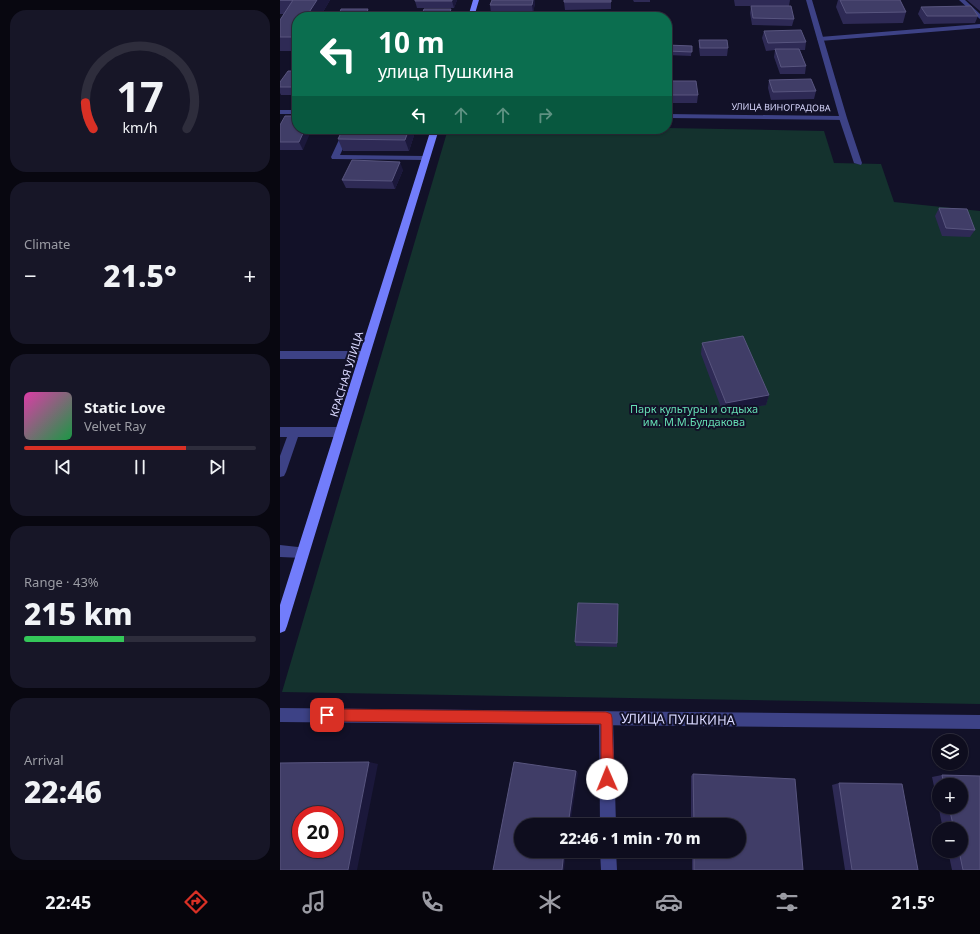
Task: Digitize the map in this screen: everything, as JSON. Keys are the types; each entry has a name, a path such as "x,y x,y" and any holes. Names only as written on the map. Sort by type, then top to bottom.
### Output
{"main road":[{"path":"472,12 476,0"},
{"name":"КРАСНАЯ УЛИЦА","path":"280,626 433,134"}],"street":[{"name":"УЛИЦА ВИНОГРАДОВА","path":"672,116 843,118 808,0"},
{"path":"962,0 980,16"},
{"path":"820,39 980,26"},
{"path":"280,112 292,112"},
{"path":"843,118 858,163"},
{"path":"346,134 335,157 425,158"},
{"path":"280,355 364,355"},
{"path":"280,432 340,432"},
{"path":"280,472 294,432"},
{"path":"280,551 303,552"},
{"name":"УЛИЦА ПУШКИНА","path":"280,714 980,722"},
{"path":"606,718 608,818"},
{"path":"608,858 609,870"}],"green space":[{"name":"Парк культуры и отдыха им. М.М.Булдакова","path":"672,128 824,131 834,163 881,164 894,202 980,211 980,704 282,692 447,134 672,134"}],"building":[{"path":"293,0 317,0 309,12 292,12 292,37 280,37 280,20"},
{"path":"452,0 452,1 415,1"},
{"path":"492,0 533,0 532,5 490,5"},
{"path":"564,0 611,0 611,2 564,2"},
{"path":"840,0 900,0 906,12 846,13"},
{"path":"751,6 791,6 794,19 753,18"},
{"path":"971,6 978,16 927,16 921,7"},
{"path":"341,9 368,9 367,12 340,12"},
{"path":"424,9 451,9 450,12 423,12"},
{"path":"801,30 806,42 768,43 764,31"},
{"path":"699,40 727,40 728,48 700,48"},
{"path":"672,45 692,46 692,52 672,51"},
{"path":"775,49 799,49 806,66 781,67"},
{"path":"288,71 292,71 292,87 280,87 280,82"},
{"path":"811,79 816,91 773,92 769,80"},
{"path":"672,81 696,81 698,95 672,95"},
{"path":"285,116 292,116 292,134 303,134 299,142 280,142 280,125"},
{"path":"340,134 407,134 405,140 338,139"},
{"path":"352,160 400,162 392,181 342,180"},
{"path":"939,208 967,209 975,230 946,228"},
{"path":"743,336 769,395 726,403 702,343"},
{"path":"578,603 618,604 617,643 575,642"},
{"path":"369,762 348,870 280,870 280,763"},
{"path":"514,762 576,771 569,818 514,818 514,858 563,858 562,870 493,870"},
{"path":"693,774 795,779 803,870 694,870 694,858 746,858 746,818 694,818"},
{"path":"942,775 980,776 980,870 963,870 960,858 968,858 968,822 952,822 951,814 968,814 968,778 943,778"},
{"path":"839,783 902,784 918,870 852,870"}],"route":[{"path":"327,715 606,718 607,779"}]}
